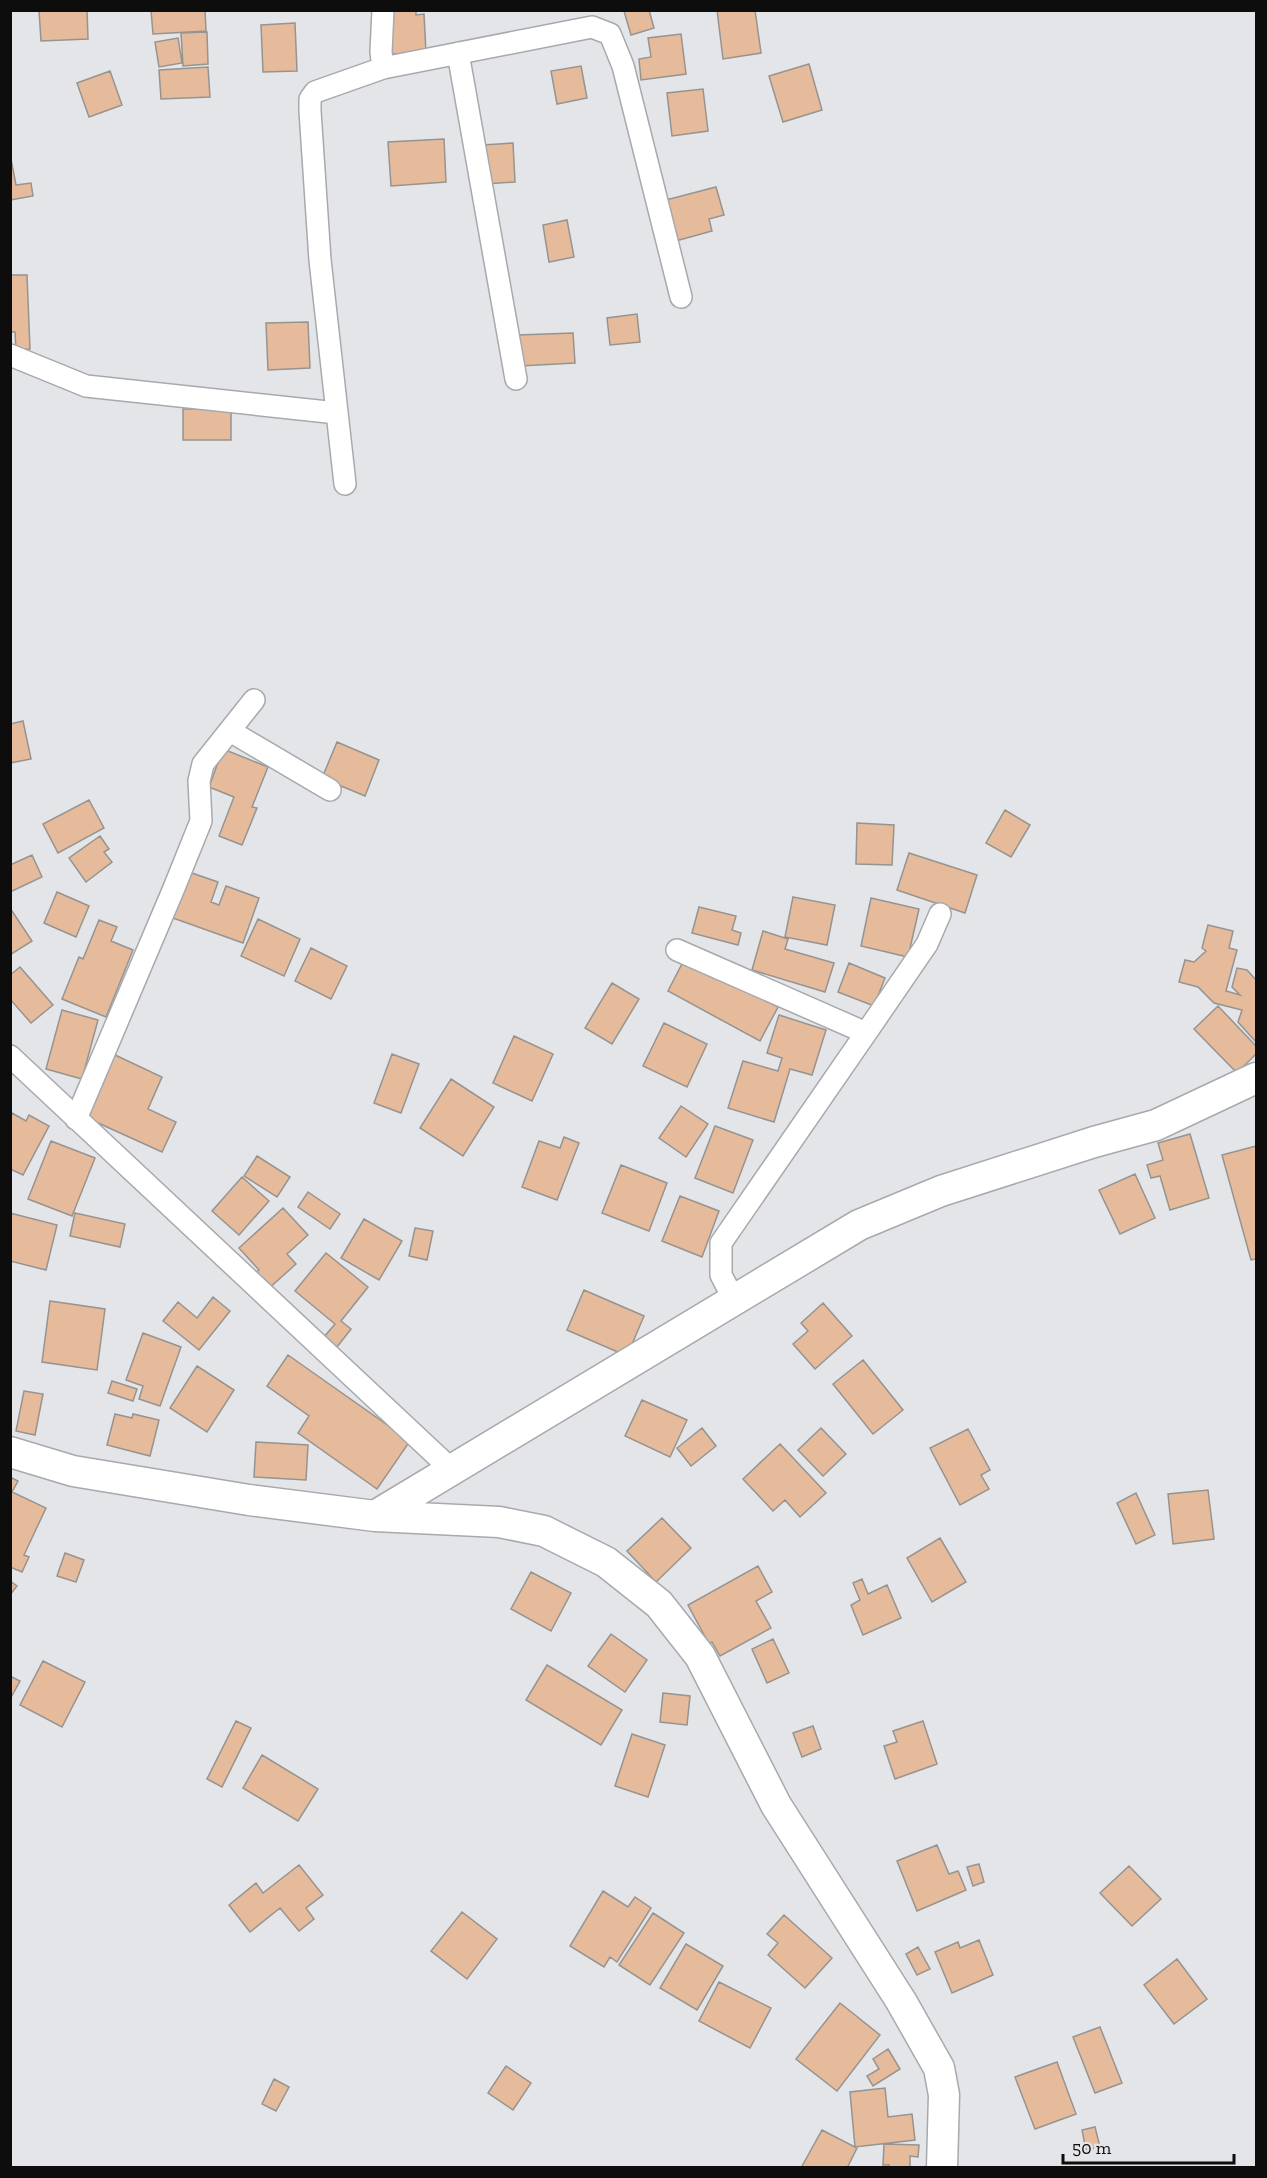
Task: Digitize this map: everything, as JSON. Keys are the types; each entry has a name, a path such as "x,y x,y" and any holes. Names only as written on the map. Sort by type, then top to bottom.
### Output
{"main road":[{"path":"375,1516 859,1226 941,1191 1094,1142 1156,1125 1257,1078"},
{"path":"10,1452 73,1471 113,1479 375,1516 499,1522 544,1531 606,1562 659,1604 700,1656 776,1804 901,2001 939,2068 944,2094 942,2168"}],"street":[{"path":"382,10 383,68"},
{"path":"345,484 320,260 310,99 321,89 383,68 592,27 610,34 623,66 681,297"},
{"path":"458,53 516,379"},
{"path":"10,355 86,386 337,413"},
{"path":"76,1119 201,821 199,781 203,764 254,700"},
{"path":"230,731 330,790"},
{"path":"734,1300 721,1275 720,1243 927,944 940,914"},
{"path":"677,950 866,1033"},
{"path":"10,1056 452,1470"}],"building":[{"path":"39,10 87,10 88,39 41,41"},
{"path":"151,10 205,10 206,31 153,34"},
{"path":"390,10 416,10 416,15 424,14 426,53 392,54"},
{"path":"649,10 654,28 631,35 624,11"},
{"path":"717,10 755,10 761,53 723,59"},
{"path":"295,23 297,71 263,72 261,25"},
{"path":"207,32 208,64 183,66 181,33"},
{"path":"681,34 686,74 641,80 639,59 651,57 648,38"},
{"path":"178,38 182,63 159,67 155,42"},
{"path":"809,64 822,110 783,122 769,76"},
{"path":"581,66 587,98 557,104 551,71"},
{"path":"208,67 210,97 161,99 159,70"},
{"path":"110,71 122,105 89,117 77,83"},
{"path":"703,89 708,131 672,136 667,93"},
{"path":"444,139 446,182 391,186 388,142"},
{"path":"513,143 515,182 485,184 483,145"},
{"path":"10,154 16,185 31,183 33,196 10,200"},
{"path":"716,187 724,215 709,219 712,231 672,242 662,201"},
{"path":"567,220 574,257 549,262 543,225"},
{"path":"10,275 27,275 30,349 16,350 15,332 10,332"},
{"path":"637,314 640,342 610,345 607,318"},
{"path":"308,322 310,368 268,370 266,323"},
{"path":"573,333 575,363 520,366 518,335"},
{"path":"183,409 231,409 231,440 183,440"},
{"path":"23,721 31,759 10,763 10,724"},
{"path":"337,742 379,760 365,796 322,778"},
{"path":"223,749 268,767 252,807 257,808 242,845 219,836 234,797 209,787"},
{"path":"89,800 104,828 58,853 43,824"},
{"path":"1005,810 1030,825 1011,857 986,843"},
{"path":"857,823 894,825 892,865 856,864"},
{"path":"100,836 109,849 104,852 112,862 86,882 69,858"},
{"path":"909,853 977,875 965,913 897,890"},
{"path":"32,855 42,877 10,892 10,865"},
{"path":"189,872 218,882 211,902 219,905 226,886 259,898 243,943 173,918"},
{"path":"57,892 89,906 76,937 44,923"},
{"path":"793,897 835,905 827,945 785,937"},
{"path":"871,898 919,909 908,957 861,946"},
{"path":"699,907 736,916 732,930 741,933 738,945 692,933"},
{"path":"10,908 32,941 10,955"},
{"path":"258,919 300,939 284,976 241,956"},
{"path":"99,920 117,927 111,941 133,950 106,1017 62,999 79,957 83,959"},
{"path":"1208,925 1233,931 1229,948 1237,950 1226,991 1240,995 1232,987 1237,968 1247,970 1256,980 1256,1042 1238,1022 1242,1010 1214,1003 1198,987 1179,982 1185,960 1194,962 1206,951 1202,948"},
{"path":"763,931 788,939 785,949 834,963 825,992 752,970"},
{"path":"311,948 347,966 331,999 295,981"},
{"path":"685,958 778,1007 760,1041 668,991"},
{"path":"849,963 885,978 874,1006 838,992"},
{"path":"20,967 53,1005 31,1023 10,999 10,975"},
{"path":"612,983 639,999 612,1044 585,1028"},
{"path":"1218,1006 1256,1046 1256,1054 1237,1073 1194,1029"},
{"path":"62,1010 98,1020 82,1079 46,1069"},
{"path":"779,1015 826,1030 812,1075 790,1069 774,1122 728,1108 743,1061 778,1071 782,1058 767,1053"},
{"path":"664,1023 707,1044 687,1087 643,1066"},
{"path":"514,1036 553,1054 532,1101 493,1083"},
{"path":"113,1054 162,1077 148,1109 176,1122 162,1152 85,1117"},
{"path":"392,1054 419,1064 401,1113 374,1103"},
{"path":"451,1079 494,1107 463,1156 420,1128"},
{"path":"681,1106 708,1124 686,1157 659,1138"},
{"path":"12,1113 26,1121 29,1115 49,1126 23,1175 10,1169 10,1117"},
{"path":"715,1126 753,1140 733,1193 695,1178"},
{"path":"1190,1134 1209,1198 1170,1210 1160,1176 1151,1178 1147,1165 1163,1160 1158,1143"},
{"path":"564,1137 579,1143 557,1200 522,1187 539,1141 560,1148"},
{"path":"51,1141 95,1158 72,1216 28,1199"},
{"path":"1256,1146 1256,1259 1251,1260 1222,1155"},
{"path":"257,1156 290,1177 277,1197 244,1176"},
{"path":"621,1165 667,1183 649,1231 602,1213"},
{"path":"1135,1174 1155,1218 1120,1234 1099,1190"},
{"path":"242,1177 269,1201 239,1235 212,1211"},
{"path":"308,1192 340,1214 330,1229 298,1207"},
{"path":"680,1196 719,1211 702,1257 662,1241"},
{"path":"283,1208 308,1235 287,1254 296,1264 267,1290 253,1275 259,1270 239,1248"},
{"path":"10,1213 57,1225 46,1270 10,1261"},
{"path":"75,1213 125,1224 120,1247 70,1236"},
{"path":"364,1219 402,1241 379,1280 341,1258"},
{"path":"415,1228 433,1231 427,1260 409,1256"},
{"path":"326,1253 368,1287 341,1321 351,1329 337,1347 324,1337 335,1324 295,1291"},
{"path":"584,1290 644,1316 627,1356 567,1330"},
{"path":"213,1297 230,1311 199,1350 163,1321 178,1302 197,1318"},
{"path":"50,1301 105,1309 97,1370 42,1362"},
{"path":"823,1303 852,1336 815,1369 793,1344 808,1331 801,1323"},
{"path":"143,1333 181,1347 160,1406 139,1399 143,1386 126,1380"},
{"path":"288,1355 410,1441 377,1489 298,1433 309,1416 267,1386"},
{"path":"863,1360 903,1410 873,1434 833,1384"},
{"path":"197,1366 234,1390 207,1432 170,1408"},
{"path":"112,1381 137,1389 133,1401 108,1393"},
{"path":"24,1391 43,1394 35,1435 16,1431"},
{"path":"642,1400 687,1420 670,1457 625,1436"},
{"path":"115,1414 132,1418 133,1414 159,1420 150,1456 107,1445"},
{"path":"702,1428 716,1446 691,1466 677,1448"},
{"path":"821,1428 846,1454 823,1476 798,1450"},
{"path":"968,1429 990,1470 981,1475 989,1489 960,1505 930,1448"},
{"path":"256,1442 308,1445 306,1480 254,1477"},
{"path":"780,1444 826,1493 800,1517 785,1500 773,1511 743,1479"},
{"path":"10,1477 18,1481 12,1492 46,1508 24,1555 29,1557 22,1572 10,1567"},
{"path":"1208,1490 1214,1539 1173,1544 1168,1494"},
{"path":"1136,1493 1155,1535 1136,1544 1117,1503"},
{"path":"662,1518 691,1548 656,1582 627,1551"},
{"path":"940,1538 966,1582 932,1602 907,1558"},
{"path":"65,1553 84,1560 76,1582 57,1576"},
{"path":"758,1566 772,1592 756,1601 771,1628 720,1656 712,1642 709,1644 688,1605"},
{"path":"531,1572 571,1593 551,1631 511,1609"},
{"path":"862,1579 868,1594 887,1585 901,1618 863,1635 851,1605 860,1600 853,1583"},
{"path":"10,1581 17,1586 10,1595"},
{"path":"611,1634 647,1660 625,1692 588,1666"},
{"path":"773,1639 789,1673 767,1683 752,1649"},
{"path":"43,1661 85,1682 62,1727 20,1705"},
{"path":"547,1665 622,1710 601,1745 526,1700"},
{"path":"10,1676 20,1681 10,1699"},
{"path":"663,1693 690,1696 687,1725 660,1722"},
{"path":"236,1721 251,1728 222,1787 207,1779"},
{"path":"923,1721 937,1764 895,1779 884,1746 897,1742 893,1731"},
{"path":"813,1726 821,1749 802,1757 793,1733"},
{"path":"632,1734 665,1745 648,1797 615,1786"},
{"path":"262,1755 318,1789 298,1821 243,1788"},
{"path":"937,1845 949,1874 958,1871 966,1890 917,1911 897,1861"},
{"path":"979,1864 984,1882 973,1886 967,1867"},
{"path":"299,1865 323,1895 306,1908 314,1919 299,1931 280,1908 250,1932 229,1905 256,1883 263,1893"},
{"path":"1129,1866 1161,1899 1132,1926 1100,1893"},
{"path":"603,1891 628,1907 635,1897 651,1908 617,1962 610,1957 604,1967 570,1946"},
{"path":"462,1912 497,1939 467,1979 431,1951"},
{"path":"653,1913 684,1933 650,1985 619,1965"},
{"path":"784,1915 832,1958 805,1988 768,1955 778,1943 767,1934"},
{"path":"979,1940 993,1975 952,1993 935,1952 958,1942 960,1948"},
{"path":"686,1944 723,1966 697,2010 660,1988"},
{"path":"918,1947 930,1969 917,1975 906,1954"},
{"path":"1177,1959 1207,1999 1174,2024 1144,1985"},
{"path":"719,1982 771,2008 750,2048 699,2021"},
{"path":"840,2003 880,2035 837,2091 796,2059"},
{"path":"1100,2027 1122,2083 1095,2093 1073,2037"},
{"path":"888,2049 900,2069 873,2086 867,2076 879,2069 873,2059"},
{"path":"1057,2062 1076,2114 1035,2129 1015,2077"},
{"path":"506,2066 531,2083 513,2110 488,2093"},
{"path":"274,2079 289,2087 276,2111 262,2104"},
{"path":"885,2088 888,2117 912,2114 915,2140 855,2147 850,2092"},
{"path":"1095,2127 1100,2147 1086,2150 1082,2130"},
{"path":"822,2130 857,2148 847,2168 801,2168"},
{"path":"884,2144 919,2145 918,2157 910,2156 910,2168 889,2168 889,2165 883,2165"}]}
